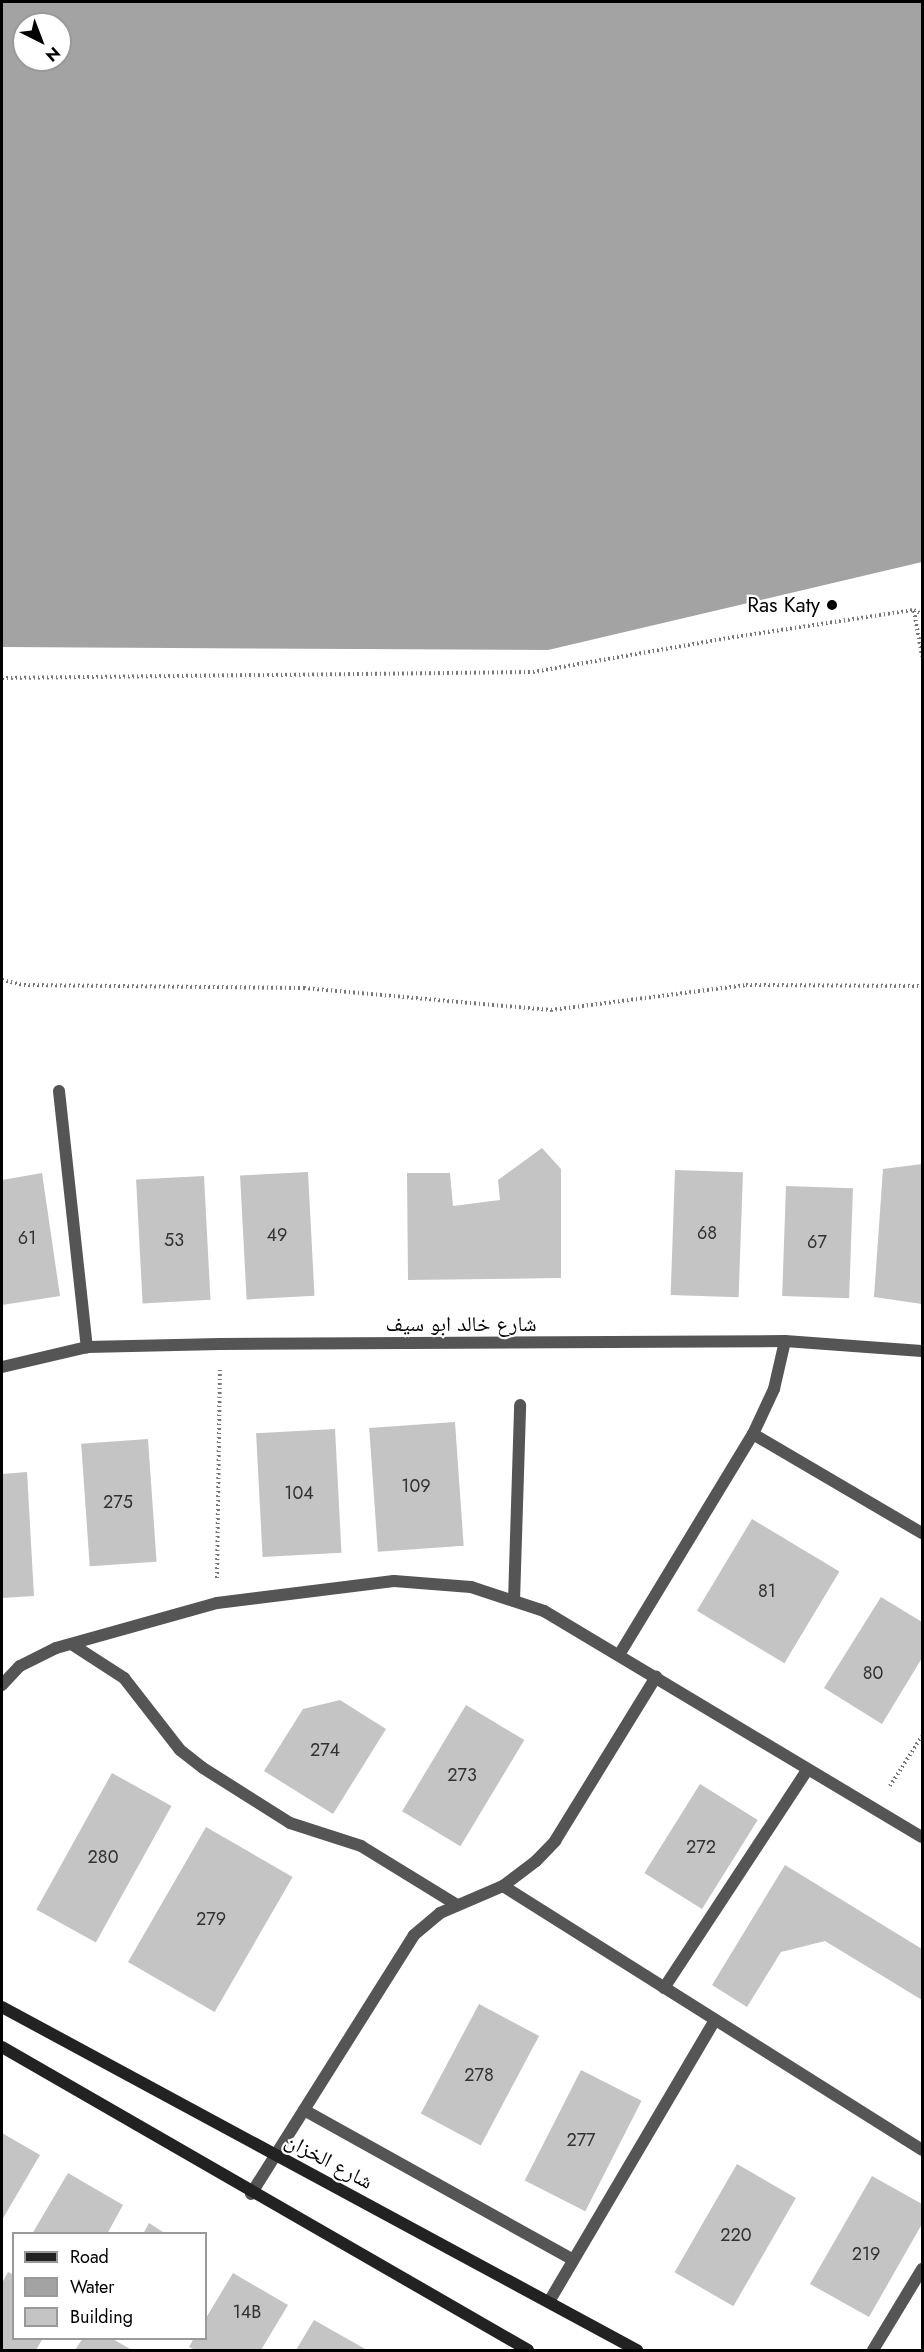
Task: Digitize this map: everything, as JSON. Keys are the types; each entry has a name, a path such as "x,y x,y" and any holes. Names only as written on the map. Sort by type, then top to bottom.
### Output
{"main road":[{"name":"شارع الخزان","path":"2,2007 550,2300 637,2350"},
{"path":"2,2047 252,2194 528,2350"}],"street":[{"path":"59,1091 87,1347"},
{"path":"619,1655 753,1434 774,1389 785,1341"},
{"name":"شارع خالد ابو سيف","path":"2,1367 87,1347 220,1344 785,1341 922,1351"},
{"path":"514,1601 520,1405"},
{"path":"753,1434 922,1533"},
{"path":"3,1680 37,1656 217,1603 394,1581 471,1587 544,1611 922,1837"},
{"path":"73,1645 124,1678 180,1750 202,1768 291,1823 361,1846 457,1905"},
{"path":"252,2194 414,1935 457,1905 503,1886 555,1841 656,1677"},
{"path":"664,1988 807,1770"},
{"path":"503,1886 922,2150"},
{"path":"550,2300 715,2020"},
{"path":"304,2110 573,2260"},
{"path":"873,2350 922,2269"}],"path":[{"path":"2,678 533,672 914,610 922,614"},
{"path":"914,610 922,656"},
{"path":"2,980 24,985 304,988 551,1010 747,985 922,986"},
{"path":"217,1603 220,1344"},
{"path":"875,1808 922,1736"}],"water":[{"path":"2,2 922,2 922,562 548,650 2,647"}],"building":[{"path":"542,1148 561,1169 561,1278 408,1280 407,1173 450,1173 453,1206 500,1200 498,1180"},
{"path":"922,1164 922,1304 874,1297 883,1169"},
{"path":"675,1170 743,1172 739,1297 671,1295"},
{"path":"308,1172 314,1296 247,1299 240,1176"},
{"path":"42,1173 60,1296 2,1305 2,1180"},
{"path":"204,1176 210,1300 143,1303 136,1180"},
{"path":"786,1186 853,1188 849,1298 782,1296"},
{"path":"455,1422 464,1546 378,1552 369,1428"},
{"path":"335,1429 341,1553 263,1557 256,1433"},
{"path":"148,1439 157,1562 90,1566 81,1444"},
{"path":"27,1472 34,1596 2,1598 2,1474"},
{"path":"752,1519 839,1572 784,1663 697,1611"},
{"path":"881,1597 922,1622 922,1658 882,1724 824,1688"},
{"path":"340,1700 386,1729 333,1814 264,1771 303,1709"},
{"path":"466,1705 524,1740 460,1846 402,1811"},
{"path":"112,1773 171,1806 96,1942 36,1909"},
{"path":"700,1784 758,1820 702,1909 644,1873"},
{"path":"206,1827 293,1877 215,2012 128,1962"},
{"path":"785,1865 922,1949 922,2000 825,1941 781,1952 747,2007 712,1985"},
{"path":"479,2004 539,2036 481,2145 421,2113"},
{"path":"581,2070 642,2101 585,2211 525,2180"},
{"path":"2,2133 40,2155 2,2220"},
{"path":"737,2164 796,2198 733,2306 674,2272"},
{"path":"68,2173 123,2205 108,2232 33,2232"},
{"path":"872,2176 922,2204 922,2224 869,2317 810,2284"},
{"path":"149,2223 163,2232 144,2232"},
{"path":"8,2272 12,2274 12,2340 42,2340 36,2350 2,2350 2,2283"},
{"path":"233,2273 288,2305 261,2350 195,2350 189,2347 193,2340 207,2340 207,2316"},
{"path":"314,2320 367,2350 296,2350"},
{"path":"82,2340 114,2340 132,2350 75,2350"}],"place":[{"name":"Ras Katy","path":"832,605"}]}
